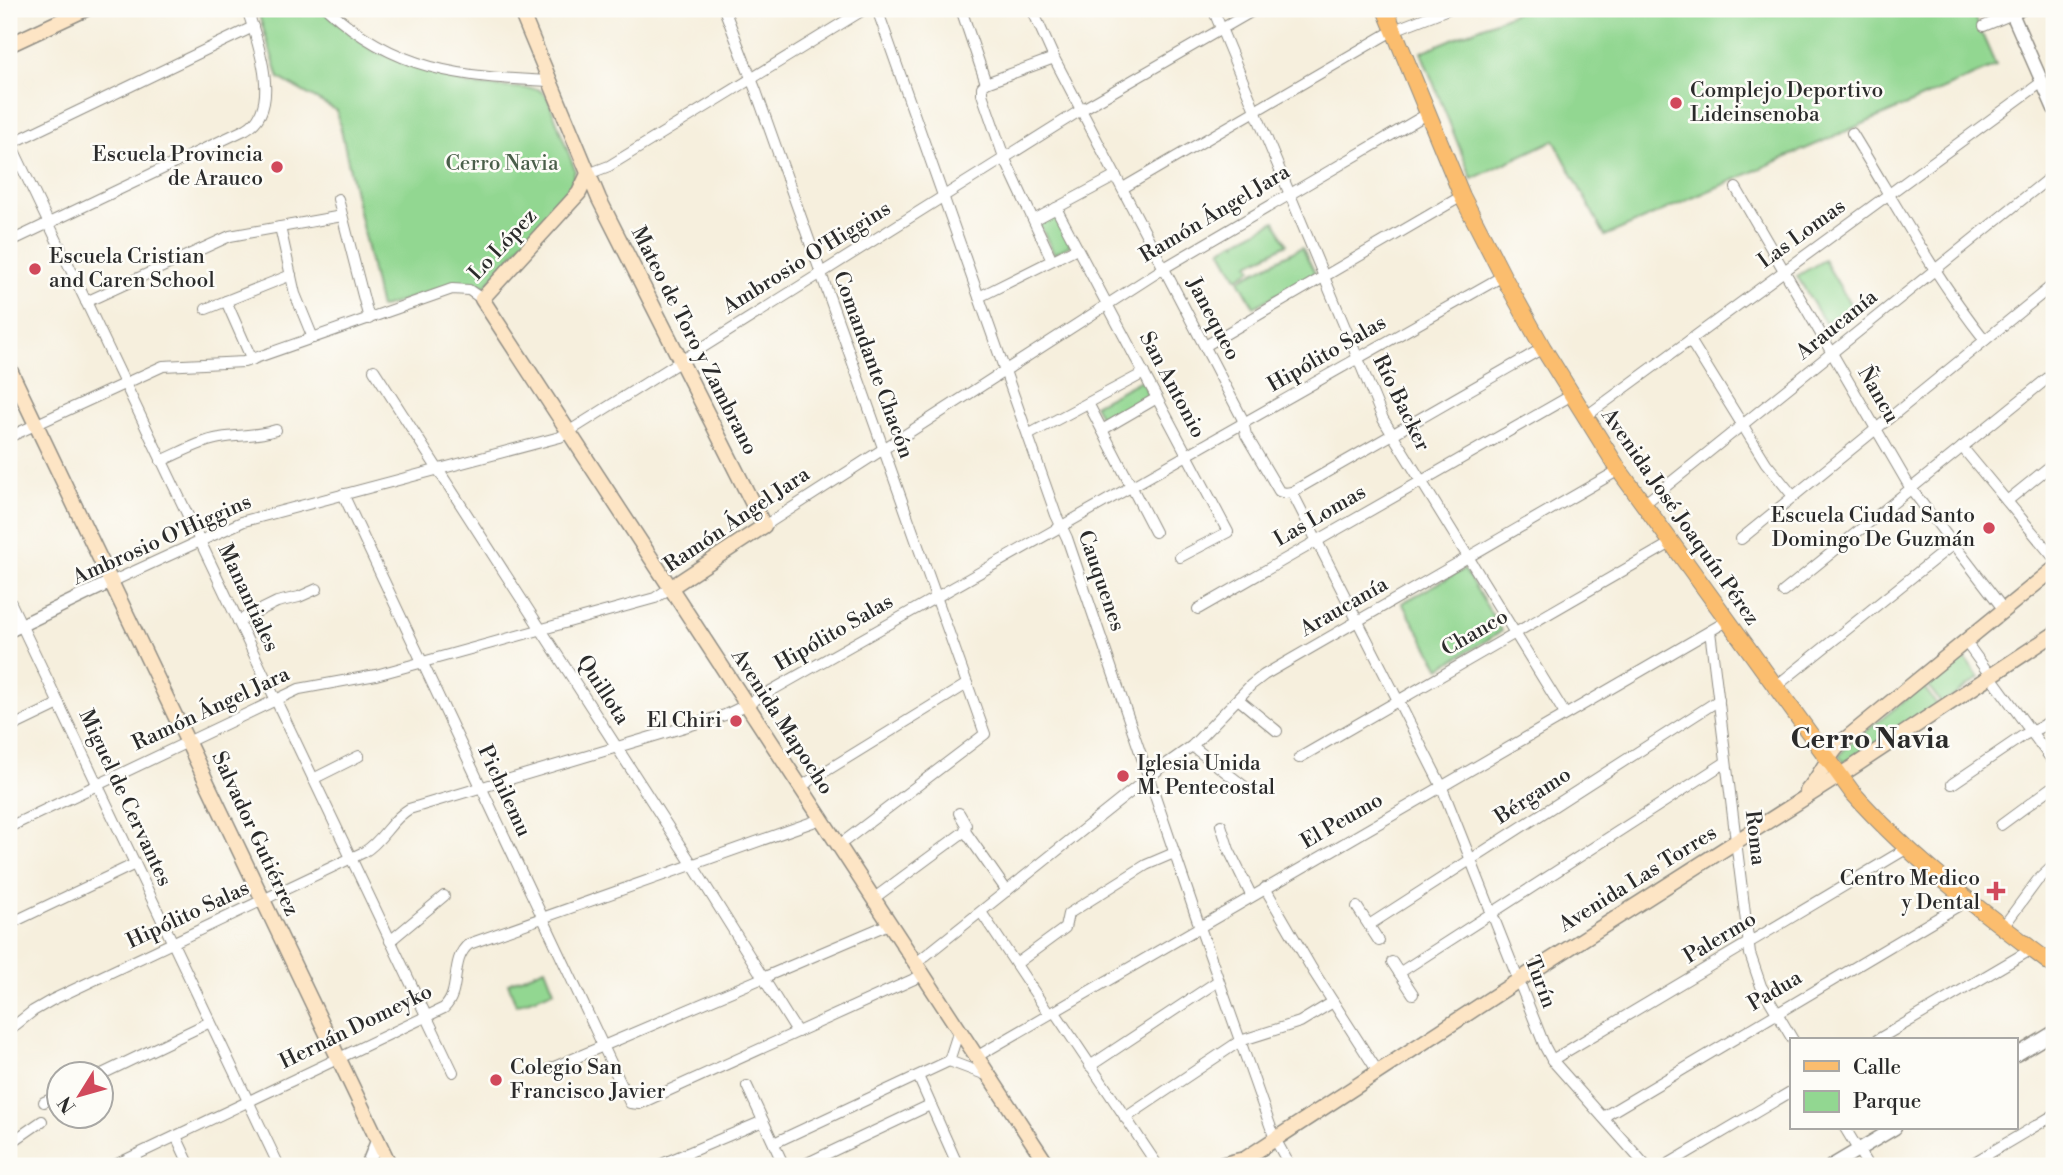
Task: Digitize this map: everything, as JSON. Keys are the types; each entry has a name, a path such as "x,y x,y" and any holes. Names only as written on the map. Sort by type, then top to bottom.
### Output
{"main road":[{"path":"9,45 86,9"},
{"path":"520,9 588,174"},
{"name":"Avenida José Joaquín Pérez","path":"1385,9 1462,196 1543,348 1619,470 1839,776 1906,849 1968,900 2053,963"},
{"name":"Lo López","path":"482,299 579,193 588,174"},
{"name":"Mateo de Toro y Zambrano","path":"588,174 764,526"},
{"path":"579,193 599,199"},
{"name":"Avenida Mapocho","path":"482,299 1048,1166"},
{"name":"Salvador Gutiérrez","path":"9,368 390,1166"},
{"name":"Ramón Ángel Jara","path":"670,588 764,526"},
{"path":"1791,807 1814,783 1842,742 2054,569"},
{"name":"Avenida Las Torres","path":"1216,1166 1239,1163 1992,677 2054,634"}],"street":[{"path":"9,242 257,122 263,111 265,80 247,9"},
{"path":"328,9 370,43 408,60 476,76 549,81"},
{"name":"Comandante Chacón","path":"724,9 985,734 838,846"},
{"path":"588,174 608,166 864,9"},
{"name":"Cauquenes","path":"877,9 1062,526 1240,1041 1275,1139 1290,1166"},
{"path":"961,9 986,83"},
{"name":"Janequeo","path":"1032,9 1054,58 1205,346 1244,425 1246,435 1276,489 1282,493 1292,492 1441,785"},
{"name":"Río Backer","path":"1213,9 1391,435 1566,714"},
{"name":"Ambrosio O'Higgins","path":"9,631 244,521 548,442 569,432 1004,157 1256,9"},
{"path":"1123,188 1394,30 1448,9"},
{"path":"1984,26 2011,12 2025,9"},
{"path":"2011,12 2054,109"},
{"path":"10,142 253,27"},
{"path":"1052,260 1004,157 982,87 986,83 1054,58"},
{"name":"Las Lomas","path":"1585,417 2042,82"},
{"name":"Ramón Ángel Jara","path":"764,526 1164,268 1427,114"},
{"path":"1852,133 1959,308 1985,340"},
{"name":"Manantiales","path":"10,142 453,1072"},
{"name":"Araucanía","path":"1644,505 2054,174"},
{"path":"1034,220 1116,176"},
{"name":"Ñancu","path":"1735,188 1911,489 2004,610"},
{"path":"1205,346 1462,196"},
{"path":"338,199 369,319"},
{"name":"San Antonio","path":"1056,208 1228,532 1180,556"},
{"path":"86,302 230,236 342,216"},
{"path":"280,227 299,306 313,338"},
{"path":"979,297 1077,248"},
{"path":"206,309 291,275"},
{"name":"Hipólito Salas","path":"9,1030 51,1000 351,859 374,845 391,822 409,809 725,715 747,705 1503,276"},
{"path":"1741,538 2054,284"},
{"name":"Lo López","path":"9,437 154,369 173,364 228,365 251,360 452,289 469,290 482,299"},
{"path":"226,301 251,360"},
{"path":"1690,340 1766,463 1793,496"},
{"path":"1292,492 1543,348"},
{"name":"Quillota","path":"374,370 797,1032"},
{"path":"1028,435 1144,373"},
{"path":"1783,592 2054,373"},
{"name":"Las Lomas","path":"1198,609 1572,395"},
{"path":"1102,430 1157,398"},
{"path":"1088,403 1155,532"},
{"path":"161,461 220,438 258,436 276,430"},
{"path":"1962,447 2054,558"},
{"path":"2007,502 2054,463"},
{"name":"Araucanía","path":"632,1104 639,1104 797,1032 919,969 981,912 1192,746 1264,675 1619,470"},
{"name":"Pichilemu","path":"343,494 627,1099 632,1104"},
{"name":"Chanco","path":"1299,758 1671,543"},
{"path":"1775,687 1952,545"},
{"name":"Ramón Ángel Jara","path":"9,827 306,687 357,680 422,663 655,598 670,588"},
{"path":"238,621 274,603 317,589"},
{"name":"Miguel de Cervantes","path":"9,598 279,1166"},
{"name":"El Peumo","path":"976,1057 1727,621"},
{"name":"Roma","path":"1710,631 1748,943 1756,974 1792,1038"},
{"path":"1965,641 2054,763"},
{"path":"800,787 967,684"},
{"path":"1238,699 1277,731"},
{"name":"Bérgamo","path":"1368,925 1718,700"},
{"path":"9,728 59,704"},
{"path":"1952,784 2054,718"},
{"path":"1192,746 1245,786"},
{"path":"313,779 359,756"},
{"path":"1399,973 1726,762"},
{"name":"Turín","path":"1441,785 1542,1041 1552,1060 1646,1166"},
{"path":"2000,825 2054,786"},
{"path":"873,899 965,831 966,825 958,813"},
{"name":"Hernán Domeyko","path":"113,1166 444,1008 451,1000 458,960 465,947 474,941 821,819"},
{"path":"1222,825 1229,850 1251,895"},
{"path":"965,831 1007,891"},
{"name":"Palermo","path":"1552,1060 1906,849"},
{"path":"1016,964 1065,928 1068,914 1146,865 1174,853"},
{"path":"9,924 135,864"},
{"path":"2003,927 2037,881 2054,865"},
{"path":"1265,888 1378,1072"},
{"path":"390,941 444,895"},
{"name":"Padua","path":"1603,1117 1968,900"},
{"path":"1357,907 1379,941"},
{"path":"981,912 1158,1166"},
{"path":"547,1070 889,923"},
{"path":"1880,1038 2032,949"},
{"path":"1392,962 1413,995"},
{"path":"1090,1066 1219,981"},
{"path":"1125,1118 1240,1041 1294,1024 1334,1002"},
{"path":"116,1067 210,1022"},
{"path":"774,1143 949,1061 959,1030"},
{"path":"2018,1054 2054,1032"},
{"path":"949,1061 989,1076"},
{"path":"918,1076 958,1166"},
{"path":"747,1086 784,1166"},
{"path":"1665,1166 1790,1092"},
{"path":"801,1166 930,1105"},
{"path":"1968,1166 2054,1115"},
{"path":"9,1144 42,1121"},
{"path":"657,1166 764,1121"},
{"path":"1846,1130 1868,1166"},
{"path":"1831,1166 1892,1130"},
{"path":"176,1136 190,1166"},
{"path":"366,1166 377,1140"}],"green space":[{"name":"Cerro Navia","path":"257,9 320,9 372,50 470,85 538,89 547,96 575,170 571,186 486,286 454,284 380,308 337,111 279,78"},
{"name":"Complejo Deportivo Lideinsenoba","path":"1524,9 1971,9 1996,66 1605,236 1554,140 1472,179 1421,52"},
{"path":"1054,212 1071,245 1054,254 1038,221"},
{"path":"1275,221 1287,244 1249,264 1252,269 1237,278 1221,249 1236,241 1238,244 1237,241"},
{"path":"1302,247 1315,273 1254,307 1239,280"},
{"path":"1824,260 1852,307 1825,323 1797,276"},
{"path":"1141,380 1150,397 1103,422 1094,405"},
{"path":"1464,569 1502,631 1440,668 1402,603"},
{"path":"1965,658 1979,678 1942,704 1927,684"},
{"path":"1923,686 1939,707 1851,764 1843,761 1839,756 1846,747"},
{"path":"545,968 554,991 516,1005 508,983"}],"place":[{"name":"Complejo Deportivo Lideinsenoba","path":"1676,103"},
{"name":"Escuela Provincia de Arauco","path":"277,167"},
{"name":"Escuela Cristian and Caren School","path":"35,269"},
{"name":"Escuela Ciudad Santo Domingo De Guzmán","path":"1989,528"},
{"name":"El Chiri","path":"736,721"},
{"name":"Iglesia Unida M. Pentecostal","path":"1123,776"},
{"name":"Centro Medico y Dental","path":"1996,891"},
{"name":"Colegio San Francisco Javier","path":"496,1080"}],"district":[{"name":"Cerro Navia","path":"1870,739"}]}
